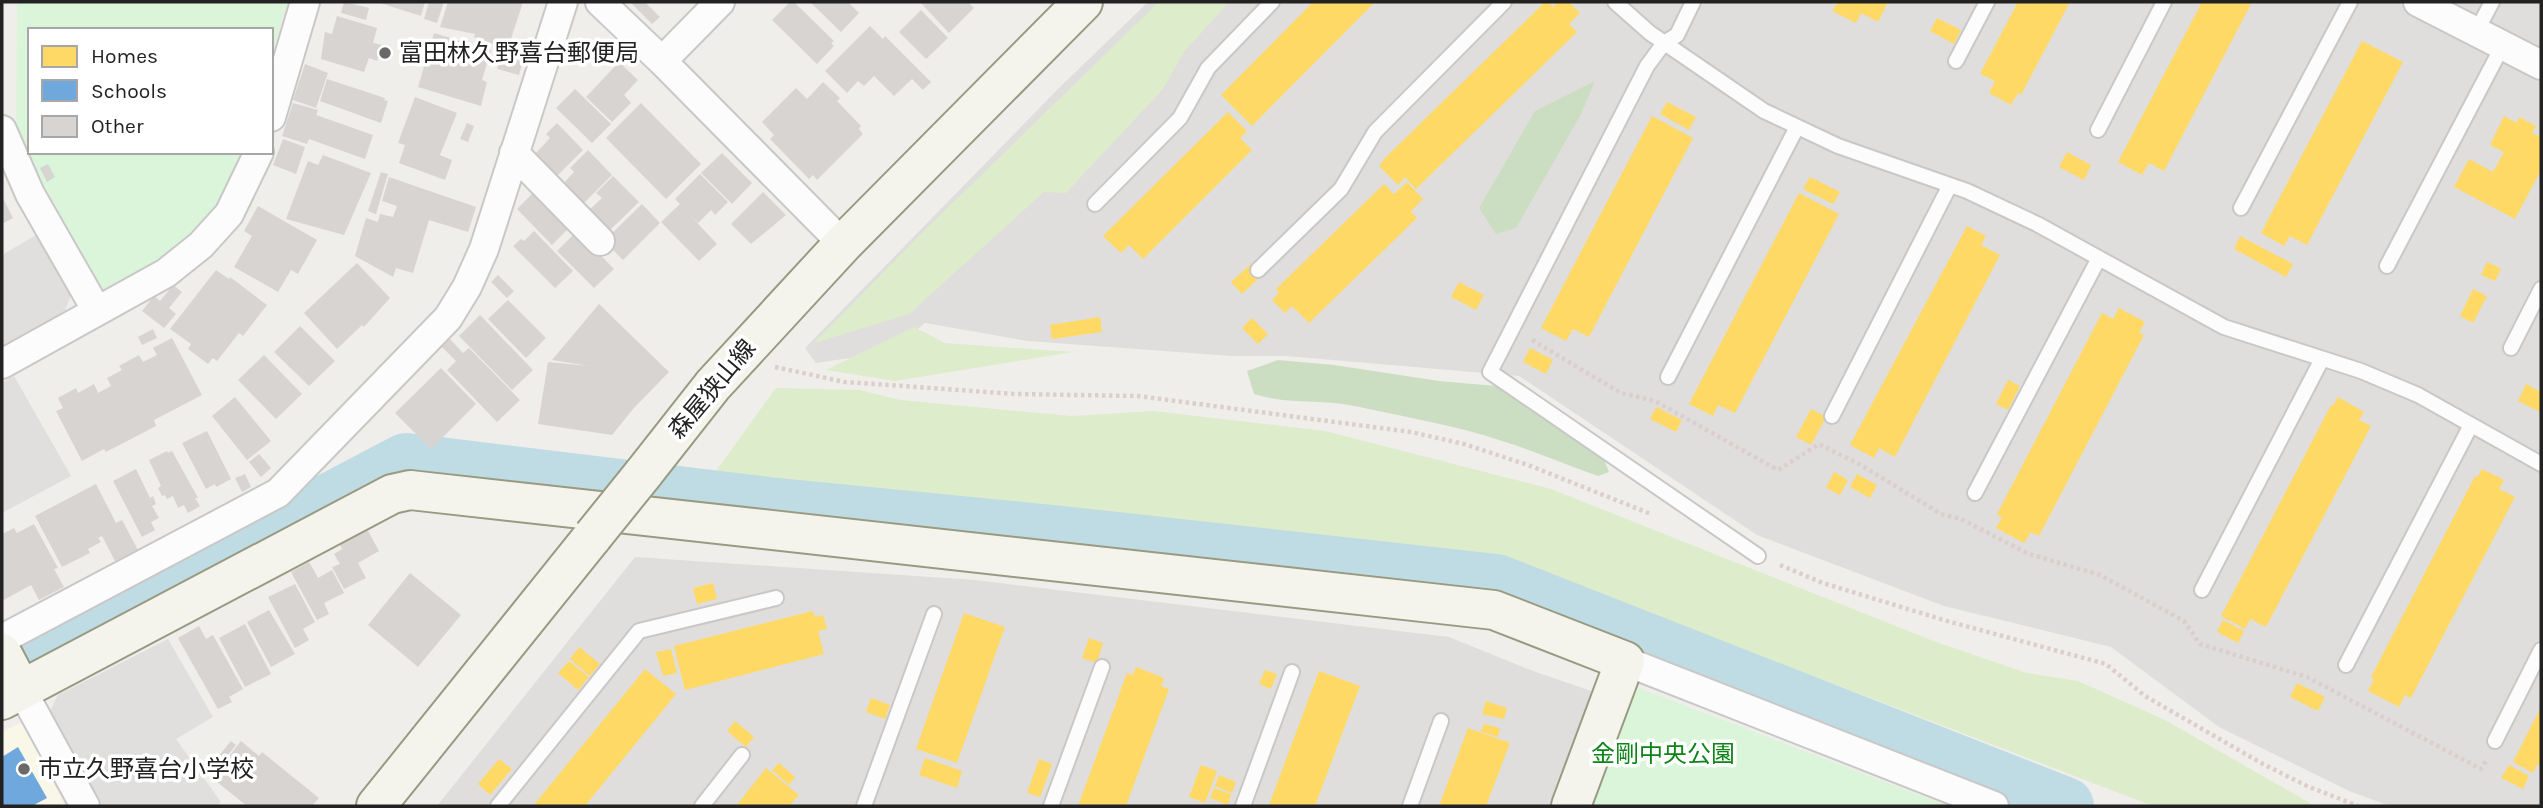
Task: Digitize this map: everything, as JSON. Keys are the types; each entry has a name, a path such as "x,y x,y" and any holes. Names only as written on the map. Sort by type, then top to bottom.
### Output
{"street":[{"path":"273,110 305,2"},
{"path":"2,639 278,493 447,318 467,287 484,249 563,2"},
{"path":"600,2 662,61 842,244"},
{"path":"662,61 720,2"},
{"name":"森屋狭山線","path":"384,804 713,385 842,244 1083,2"},
{"path":"2418,2 2541,65"},
{"path":"2,130 30,194 97,312"},
{"path":"514,153 600,241"},
{"path":"2,364 166,273 201,246 229,214 258,154"},
{"path":"85,806 8,674 392,494 410,490 1494,610 1994,806"},
{"path":"1571,806 1625,661"}],"lane":[{"path":"1095,204 1180,118 1208,68 1272,2"},
{"path":"1258,270 1341,189 1375,132 1504,2"},
{"path":"1615,2 1664,43 1754,105 1797,127 1838,146 1950,185 2038,224 2224,327 2361,371 2418,395 2541,464"},
{"path":"1693,2 1677,35 1664,43 1647,66 1490,372 1758,556"},
{"path":"1956,61 1987,2"},
{"path":"2098,130 2164,2"},
{"path":"2241,208 2350,2"},
{"path":"2476,32 2492,2"},
{"path":"2387,266 2503,45"},
{"path":"1668,377 1797,127"},
{"path":"1832,416 1950,185"},
{"path":"1975,493 2099,258"},
{"path":"2511,348 2541,289"},
{"path":"2202,590 2322,359"},
{"path":"2346,665 2471,425"},
{"path":"498,806 639,631 776,598"},
{"path":"864,806 934,614"},
{"path":"2495,741 2541,650"},
{"path":"1051,806 1102,667"},
{"path":"1243,806 1292,672"},
{"path":"1410,806 1441,720"},
{"path":"702,806 743,755"}],"path":[{"path":"1512,327 1622,393 1655,401 1778,470 1819,444 1859,464 1941,514 1961,519 2029,554 2101,575 2184,621 2200,644 2307,677 2482,769 2495,741"},
{"path":"744,350 780,369 845,382 1015,394 1139,396 1411,432 1464,444 1528,465 1656,516"},
{"path":"1758,556 1823,583 1947,621 2106,664 2145,696 2263,764 2306,786 2358,806"}],"shaded area":[{"path":"1148,2 2541,2 2541,806 2390,806 2349,791 2219,727 2111,647 1944,606 1757,535 1519,376 1286,356 1232,356 1028,341 925,323 890,352 816,363 805,348 1059,88"},
{"path":"38,234 71,295 64,314 2,351 2,255"},
{"path":"14,376 71,476 2,513 2,383"},
{"path":"635,557 975,580 1449,637 1533,671 1600,694 1558,806 437,806"},
{"path":"168,639 213,717 176,739 221,802 216,806 97,806 48,715 58,695"},
{"name":"市立久野喜台小学校","path":"24,721 65,806 2,806 2,732"}],"green space":[{"path":"17,2 288,2 273,50 273,28 28,28 28,154 241,154 225,195 208,221 186,244 166,258 103,291 16,135"},
{"path":"1159,2 1229,2 1184,52 1163,89 1066,193 1044,192 909,314 814,343 924,231"},
{"path":"1595,81 1581,114 1516,228 1496,234 1479,208 1535,111"},
{"path":"914,327 945,343 1073,352 895,381 826,370"},
{"path":"1278,360 1496,386 1562,427 1604,460 1609,472 1598,476 1466,430 1343,404 1279,400 1254,394 1247,371"},
{"path":"776,388 860,390 900,400 1072,416 1153,411 1325,431 1551,489 1936,642 2027,673 2078,681 2165,720 2315,806 2153,806 1510,560 790,482 716,471"},
{"name":"金剛中央公園","path":"1631,685 1948,806 1585,806"}],"building: Homes":[{"path":"1313,2 1375,2 1252,126 1221,95"},
{"path":"1545,2 1553,7 1558,2 1569,2 1580,13 1569,24 1577,32 1416,189 1405,177 1398,185 1379,166 1386,157"},
{"path":"1838,2 1888,2 1878,22 1861,13 1856,23 1832,11"},
{"path":"2018,2 2070,2 2021,95 2018,93 2011,105 1989,93 1995,81 1980,74"},
{"path":"2202,2 2252,2 2164,171 2149,163 2142,175 2118,162"},
{"path":"1937,18 1961,30 1954,44 1930,31"},
{"path":"2362,41 2403,62 2307,245 2290,236 2284,246 2261,233"},
{"path":"1667,102 1696,117 1689,130 1660,114"},
{"path":"1228,112 1247,131 1240,138 1252,150 1143,259 1129,245 1121,253 1103,236"},
{"path":"1652,116 1693,138 1589,337 1573,329 1566,341 1541,328"},
{"path":"2504,116 2517,123 2519,117 2536,126 2532,133 2541,137 2541,170 2515,219 2454,187 2469,159 2493,172 2504,152 2490,145"},
{"path":"2067,152 2091,165 2084,180 2059,167"},
{"path":"1810,177 1840,192 1833,204 1803,189"},
{"path":"1407,182 1423,199 1411,211 1417,218 1309,323 1292,306 1285,313 1272,300 1279,293 1276,289 1384,184 1394,194"},
{"path":"1799,193 1839,214 1735,413 1718,405 1713,416 1689,404"},
{"path":"1967,226 1986,236 1981,245 2000,255 1895,457 1879,448 1874,458 1850,445"},
{"path":"2240,236 2293,264 2286,277 2234,249"},
{"path":"2487,262 2501,269 2495,281 2481,275"},
{"path":"1251,264 1261,276 1242,294 1231,282"},
{"path":"1459,282 1484,295 1476,310 1451,297"},
{"path":"2473,289 2487,296 2473,323 2460,316"},
{"path":"2119,308 2145,322 2139,333 2144,335 2039,536 2031,532 2024,543 1996,528 2002,517 1997,514 2102,313 2113,319"},
{"path":"1100,317 1102,332 1052,339 1050,325"},
{"path":"1252,318 1268,334 1258,344 1242,328"},
{"path":"1530,348 1553,360 1546,374 1523,362"},
{"path":"2008,380 2020,386 2008,410 1996,404"},
{"path":"2526,384 2541,392 2540,412 2518,401"},
{"path":"2338,397 2364,412 2359,420 2371,426 2266,627 2250,619 2245,629 2221,616 2331,405 2333,406"},
{"path":"1656,407 1682,420 1676,432 1650,419"},
{"path":"1811,409 1826,417 1811,445 1796,437"},
{"path":"2482,469 2504,480 2499,489 2515,497 2411,698 2405,695 2399,707 2368,691 2374,679 2371,677 2475,476 2478,477"},
{"path":"1834,472 1848,480 1840,495 1826,488"},
{"path":"1857,474 1877,485 1870,498 1850,487"},
{"path":"713,583 717,599 697,604 693,588"},
{"path":"813,611 815,617 823,615 827,629 818,631 824,654 685,690 674,646"},
{"path":"964,613 1005,627 957,763 916,749"},
{"path":"2223,620 2244,631 2238,643 2217,632"},
{"path":"1089,638 1103,643 1097,663 1082,658"},
{"path":"579,647 600,664 590,676 570,659"},
{"path":"671,649 677,673 663,676 656,652"},
{"path":"569,661 589,677 578,690 558,673"},
{"path":"1136,667 1164,678 1161,686 1169,689 1126,806 1078,806 1127,673 1133,675"},
{"path":"645,669 676,694 585,806 533,806"},
{"path":"1265,670 1277,674 1271,689 1259,684"},
{"path":"1319,671 1360,686 1315,806 1269,805"},
{"path":"2297,683 2325,697 2318,711 2290,697"},
{"path":"871,698 890,705 885,719 866,712"},
{"path":"1486,701 1507,708 1504,719 1482,714"},
{"path":"2541,707 2541,767 2537,764 2533,773 2513,762"},
{"path":"735,721 754,737 746,747 727,731"},
{"path":"1484,724 1500,728 1498,737 1481,732"},
{"path":"1468,728 1510,743 1486,806 1439,806"},
{"path":"925,758 962,771 957,788 919,775"},
{"path":"499,759 512,769 490,795 478,784"},
{"path":"1039,759 1052,764 1040,797 1027,793"},
{"path":"779,763 795,777 789,785 772,770"},
{"path":"1201,765 1217,771 1205,803 1189,797"},
{"path":"2509,765 2529,776 2523,789 2501,778"},
{"path":"766,768 799,795 789,806 736,806"},
{"path":"1219,775 1236,782 1232,793 1215,786"},
{"path":"1214,788 1231,794 1228,805 1210,798"}],"building: Schools":[{"path":"18,747 47,798 32,806 2,806 2,757"}],"building: Other":[{"path":"344,2 369,8 366,20 341,13"},
{"path":"377,2 425,2 421,16"},
{"path":"429,2 444,2 437,23 424,19"},
{"path":"448,2 523,2 511,39 530,45 526,56 474,37 475,34 440,27"},
{"path":"630,2 645,2 660,17 652,24"},
{"path":"790,2 794,2 834,41 831,43 834,46 817,64 772,20"},
{"path":"810,2 848,2 859,13 841,32"},
{"path":"920,2 968,2 974,8 949,33"},
{"path":"921,10 948,38 926,59 899,32"},
{"path":"337,16 377,28 373,43 382,45 377,61 369,58 364,72 321,59 325,32 332,34"},
{"path":"870,26 883,39 885,36 931,82 923,90 912,79 894,96 874,76 864,86 858,81 847,93 825,71"},
{"path":"434,33 491,50 482,80 487,82 481,106 418,87"},
{"path":"501,55 523,62 519,75 497,69"},
{"path":"619,62 638,80 624,95 631,103 612,122 586,97"},
{"path":"305,64 328,73 316,108 293,100"},
{"path":"327,79 385,98 384,100 388,101 381,123 320,101"},
{"path":"823,82 840,98 837,101 861,126 859,129 863,134 817,180 813,175 809,179 770,139 774,135 762,122 796,88 807,99"},
{"path":"575,89 611,124 592,143 556,108"},
{"path":"415,97 457,113 440,155 452,160 445,180 399,163 405,145 398,143"},
{"path":"293,103 318,110 316,115 373,135 365,159 309,139 307,144 282,136"},
{"path":"641,103 701,164 666,199 606,138"},
{"path":"467,123 474,126 468,142 460,139"},
{"path":"557,123 583,150 557,176 535,154 550,138 546,134"},
{"path":"283,139 305,147 296,174 273,165"},
{"path":"588,150 612,175 583,204 563,184 574,172 570,168"},
{"path":"722,153 752,183 732,204 701,173"},
{"path":"323,155 371,173 344,235 286,219 308,161 318,165"},
{"path":"48,164 55,177 47,182 40,168"},
{"path":"381,172 388,174 376,214 368,211"},
{"path":"700,174 728,202 715,215 711,210 698,223 688,213 717,244 699,261 661,222 680,204 675,199"},
{"path":"613,176 639,202 609,231 589,210 602,198 596,193"},
{"path":"389,177 476,207 468,232 429,220 413,273 396,268 393,277 355,256 366,218 378,222 380,214 393,217 397,206 382,201"},
{"path":"536,190 571,226 552,245 517,209"},
{"path":"763,192 786,215 751,244 731,224"},
{"path":"2,196 13,218 2,224"},
{"path":"642,204 660,223 623,260 604,241"},
{"path":"258,206 317,240 298,274 291,270 278,292 234,267 252,236 244,231"},
{"path":"534,231 573,271 555,288 513,246 521,239 524,241"},
{"path":"577,231 614,269 594,288 557,251"},
{"path":"357,263 390,298 364,327 362,325 337,349 304,313"},
{"path":"216,270 229,279 230,277 267,305 243,336 239,333 217,361 213,358 208,364 188,349 191,344 170,329"},
{"path":"498,275 514,291 507,298 491,282"},
{"path":"173,285 182,292 169,308 176,314 164,328 142,311 154,296 160,301"},
{"path":"508,300 546,338 526,358 488,319"},
{"path":"599,304 669,372 612,435 538,424 548,362 589,366 552,360"},
{"path":"480,315 533,370 512,390 459,336"},
{"path":"300,326 335,361 309,386 274,352"},
{"path":"153,329 157,338 142,345 138,337"},
{"path":"172,338 202,395 154,420 156,426 106,452 104,449 82,461 56,411 63,408 58,398 76,388 78,393 94,384 98,393 111,386 107,378 122,370 119,366 139,355 143,362 157,355 153,348"},
{"path":"450,339 463,353 469,348 520,400 497,422 447,370 456,361 442,347"},
{"path":"264,355 302,394 276,419 238,380"},
{"path":"441,368 476,404 431,449 395,413"},
{"path":"235,397 271,441 247,460 212,416"},
{"path":"207,431 231,479 206,489 182,443"},
{"path":"172,451 198,498 195,498 200,506 188,513 184,505 178,508 173,496 167,499 165,495 162,496 158,488 161,486 149,460"},
{"path":"259,454 271,468 261,477 249,462"},
{"path":"136,469 150,498 153,496 156,504 152,506 159,518 151,522 155,530 142,537 113,481"},
{"path":"245,474 251,487 242,492 235,478"},
{"path":"96,484 116,523 122,520 138,550 115,561 102,536 98,538 101,542 88,549 90,553 62,567 35,516"},
{"path":"34,524 58,568 54,569 64,587 39,600 31,585 2,601 2,534 14,528 17,533"},
{"path":"366,527 379,551 358,563 366,578 344,589 332,567 340,564 334,554 342,549 338,541"},
{"path":"309,562 318,578 332,570 344,593 324,603 329,614 317,620 291,572"},
{"path":"410,573 461,615 418,667 368,625"},
{"path":"295,584 315,622 303,629 309,640 295,648 268,597"},
{"path":"269,610 295,654 271,667 247,622"},
{"path":"245,624 271,674 245,687 219,638"},
{"path":"199,626 206,639 213,635 243,689 229,697 232,702 218,709 178,638"},
{"path":"231,741 236,745 217,768 212,764"},
{"path":"241,741 259,756 262,752 319,798 312,806 247,806 212,778"}],"waterway":[{"path":"2,674 406,462 768,506 1053,534 1496,583 2065,806"}],"place":[{"name":"富田林久野喜台郵便局","path":"385,53"},
{"name":"市立久野喜台小学校","path":"24,769"}]}
